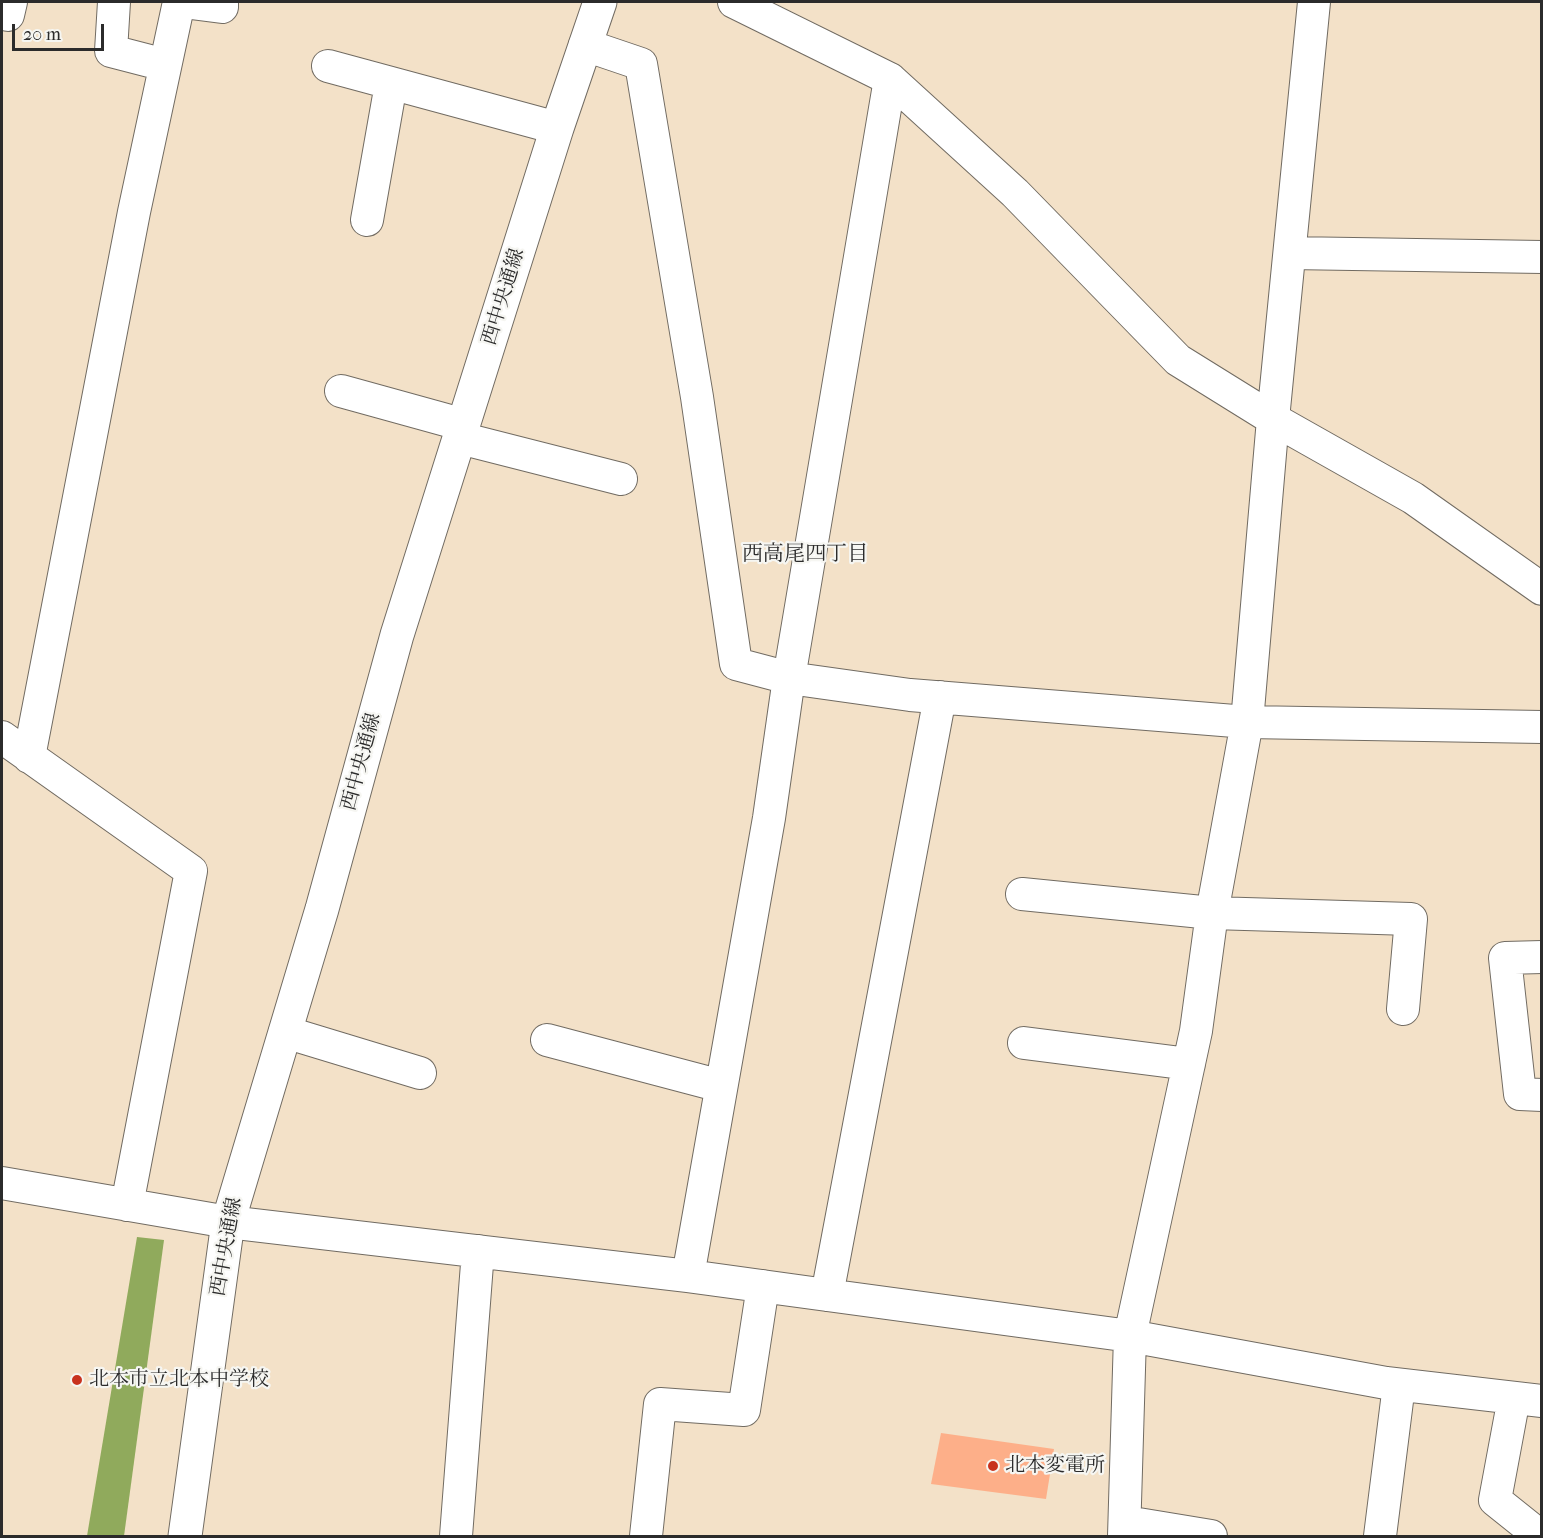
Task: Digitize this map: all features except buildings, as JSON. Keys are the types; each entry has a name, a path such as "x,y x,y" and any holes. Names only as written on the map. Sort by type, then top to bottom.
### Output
{"street":[{"path":"114,2 111,51 165,65"},
{"path":"29,757 134,212 179,2"},
{"path":"183,2 222,7 222,2"},
{"name":"西中央通線","path":"185,1536 228,1222 322,909 397,635 557,128 600,2"},
{"path":"734,2 890,79 1015,193 1178,360 1273,419 1413,498 1542,589"},
{"path":"1211,1536 1125,1529 1130,1336 1196,1031 1212,913 1247,722 1273,419 1314,2"},
{"path":"585,45 641,64 696,386 736,664 789,678 910,695 1247,722 1542,728"},
{"path":"328,66 557,128"},
{"path":"688,1276 769,818 789,678 890,79"},
{"path":"368,220 391,84"},
{"path":"1290,253 1542,257"},
{"path":"341,391 462,431 621,479"},
{"path":"827,1295 940,697"},
{"path":"2,737 190,871 127,1205"},
{"path":"1022,894 1212,913 1411,919 1403,1009"},
{"path":"1542,957 1505,958 1520,1094 1542,1095"},
{"path":"285,1032 420,1073"},
{"path":"548,1040 721,1086"},
{"path":"1024,1043 1189,1064"},
{"path":"2,1183 228,1222 688,1276 1130,1336 1399,1385 1528,1400 1495,1500 1538,1536"},
{"path":"456,1536 478,1251"},
{"path":"646,1536 660,1404 744,1410 763,1286"},
{"path":"1380,1536 1399,1385"}],"green space":[{"path":"137,1237 164,1240 124,1536 87,1536"}],"place":[{"name":"北本市立北本中学校","path":"77,1380"},
{"name":"北本変電所","path":"993,1466"}],"district":[{"name":"西高尾四丁目","path":"805,555"}]}
